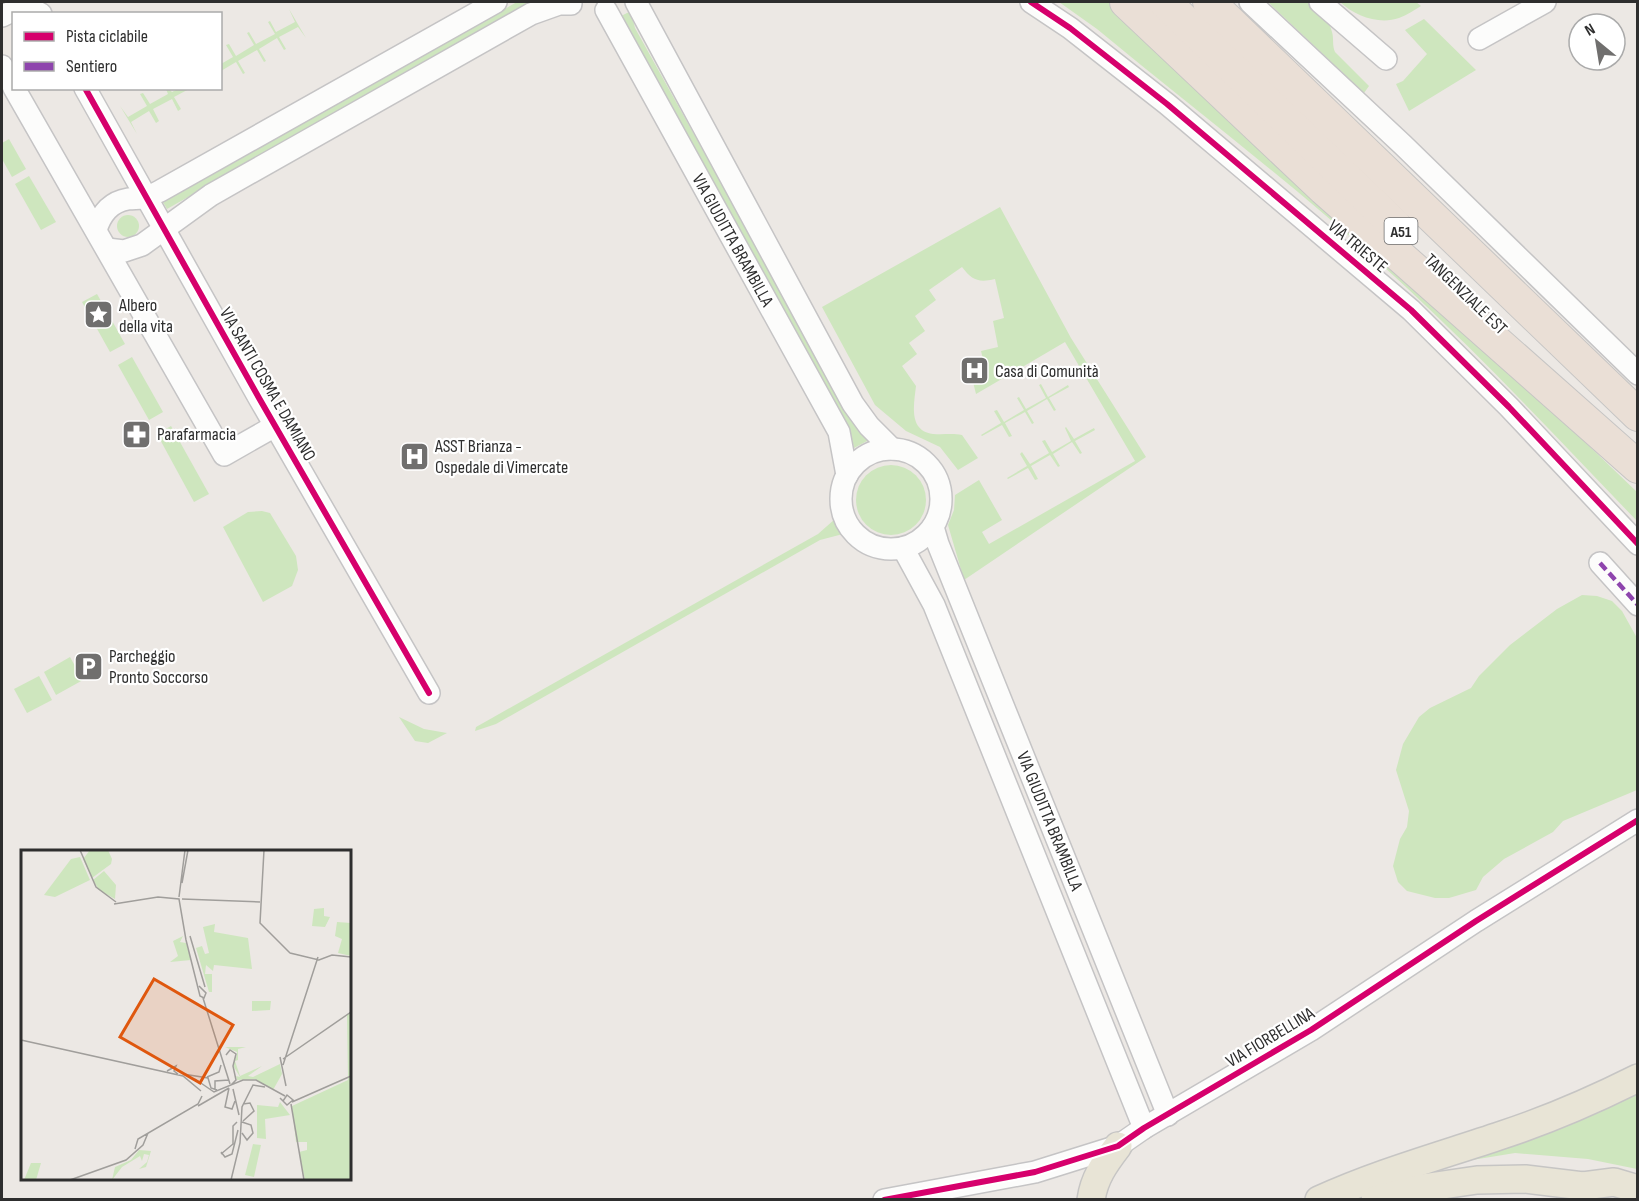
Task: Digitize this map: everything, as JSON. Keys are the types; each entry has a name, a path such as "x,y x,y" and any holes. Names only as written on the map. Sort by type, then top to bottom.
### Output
{"highway":[{"path":"1126,2 1324,189 1638,467"},
{"name":"TANGENZIALE EST","path":"1165,2 1638,461"},
{"name":"TANGENZIALE EST","path":"1209,2 1638,415"}],"main road":[{"path":"1319,1200 1355,1183 1504,1135 1571,1109 1638,1078"},
{"path":"1091,1200 1102,1168 1119,1146"},
{"path":"1110,1200 1107,1186 1109,1167 1119,1146"},
{"path":"1375,1200 1422,1188 1477,1180 1525,1179 1583,1186 1614,1182 1638,1189"},
{"path":"1583,1186 1609,1200"}],"street":[{"path":"495,2 146,198 127,199 116,203 106,210 101,239 124,251 132,249 165,230 211,195 531,14 559,4 570,3 582,9 594,11 615,6"},
{"name":"VIA GIUDITTA BRAMBILLA","path":"636,2 853,404 869,426 892,449 907,451 920,458 936,476 942,496 940,512 933,527 938,544 1168,1115"},
{"name":"VIA TRIESTE","path":"1031,2 1070,28 1167,104 1411,310 1509,407 1638,544"},
{"path":"1250,2 1403,145 1638,374"},
{"path":"1320,2 1386,59"},
{"path":"1479,39 1545,2"},
{"name":"VIA GIUDITTA BRAMBILLA","path":"615,6 838,432 847,475 842,488 841,501 844,517 852,531 865,542 877,547 903,548 934,605 1144,1128"},
{"path":"15,12 32,9 37,12"},
{"name":"VIA SANTI COSMA E DAMIANO","path":"2,66 12,84"},
{"name":"VIA SANTI COSMA E DAMIANO","path":"15,90 224,455 275,426"},
{"name":"VIA SANTI COSMA E DAMIANO","path":"86,90 275,426 429,693"},
{"path":"847,475 866,455 878,450 892,449"},
{"path":"903,548 920,540 933,527"},
{"path":"1600,563 1638,605"},
{"name":"VIA FIORBELLINA","path":"884,1200 1035,1172 1119,1146 1144,1128 1311,1030 1476,921 1638,820"}],"green space":[{"path":"517,2 532,2 167,209 163,202"},
{"path":"1059,2 1113,2 1514,374 1637,492 1637,521 1466,345 1370,254 1254,156 1097,29"},
{"path":"1268,2 1307,2 1319,11 1330,27 1335,52 1369,86 1364,93"},
{"path":"1340,2 1416,2 1421,6 1399,18 1375,20 1360,15"},
{"path":"289,9 306,38 298,27 279,37 286,49 284,50 277,38 259,49 266,61 264,62 257,50 238,61 245,73 243,74 236,62 222,70 222,63 233,57 226,45 229,44 236,56 254,45 247,33 249,32 256,44 275,34 268,22 270,21 276,32 295,22"},
{"path":"631,11 635,28 856,426 869,440 854,448 851,434 835,403 619,17"},
{"path":"1424,19 1476,70 1409,111 1396,84 1403,81 1427,54 1405,30"},
{"path":"166,90 172,92 187,90 174,97 181,109 178,111 172,99 153,109 159,121 156,123 149,111 131,122 137,134 120,106 128,117 147,106 140,94 143,93 150,104 168,94"},
{"path":"9,139 26,169 12,177 2,159 2,143"},
{"path":"29,176 56,222 41,230 15,184"},
{"path":"1000,207 1071,338 1146,457 964,580 948,525 954,510 955,495 979,480 1002,520 982,532 989,544 1135,461 1065,342 976,394 971,374 986,371 981,351 998,347 993,321 1004,318 995,279 984,281 976,279 962,267 929,290 936,300 915,316 925,331 909,343 917,354 902,366 916,386 914,416 920,428 933,434 962,435 978,458 958,470 940,447 906,431 875,405 822,307"},
{"path":"128,215 136,218 139,226 136,234 128,237 120,234 117,226 120,218"},
{"path":"97,294 125,344 110,352 82,302"},
{"path":"132,357 163,412 149,420 118,365"},
{"path":"1041,384 1048,397 1068,385 1069,387 1049,398 1056,410 1054,411 1047,399 1027,411 1034,423 1032,424 1025,412 1005,423 1012,436 1009,437 1002,425 981,435 1001,423 994,411 997,410 1004,422 1024,410 1017,398 1019,397 1026,409 1046,398 1039,385"},
{"path":"171,426 209,494 194,502 157,434"},
{"path":"1066,427 1074,439 1094,428 1095,430 1075,441 1082,453 1080,454 1072,442 1053,454 1060,466 1058,467 1050,455 1031,466 1038,479 1035,480 1028,468 1007,478 1027,466 1020,454 1022,452 1030,464 1049,453 1042,441 1045,440 1052,452 1071,441"},
{"path":"884,465 898,465 911,471 920,480 926,493 924,513 916,525 898,535 884,535 871,529 862,520 856,507 856,493 862,480 871,471"},
{"path":"248,512 270,513 296,556 298,570 292,586 263,602 223,527"},
{"path":"835,519 843,534 820,540 496,724 475,731 476,727 818,534"},
{"path":"1582,595 1597,596 1612,601 1622,611 1637,638 1637,790 1563,821 1553,832 1504,859 1483,877 1476,890 1449,898 1435,898 1407,891 1398,882 1393,866 1400,839 1407,827 1409,811 1396,770 1403,744 1419,717 1430,708 1471,688 1479,676 1510,645 1557,609"},
{"path":"70,657 83,680 56,695 44,672"},
{"path":"39,676 52,700 27,713 14,689"},
{"path":"399,717 424,729 447,733 428,743 415,741"},
{"path":"1637,1091 1637,1169 1588,1159 1515,1153 1423,1168"}],"marked path":[{"path":"1600,563 1638,605"}],"cycle path":[{"path":"1031,2 1070,28 1167,104 1411,310 1509,407 1638,544"},
{"path":"86,90 259,398 429,693"},
{"path":"884,1200 1035,1172 1118,1146 1144,1128 1311,1030 1476,921 1638,820"}],"place":[{"name":"Albero della vita","path":"98,315"},
{"name":"Casa di Comunità","path":"974,371"},
{"name":"Parafarmacia","path":"136,434"},
{"name":"ASST Brianza - Ospedale di Vimercate","path":"414,456"},
{"name":"Parcheggio Pronto Soccorso","path":"88,666"}]}
